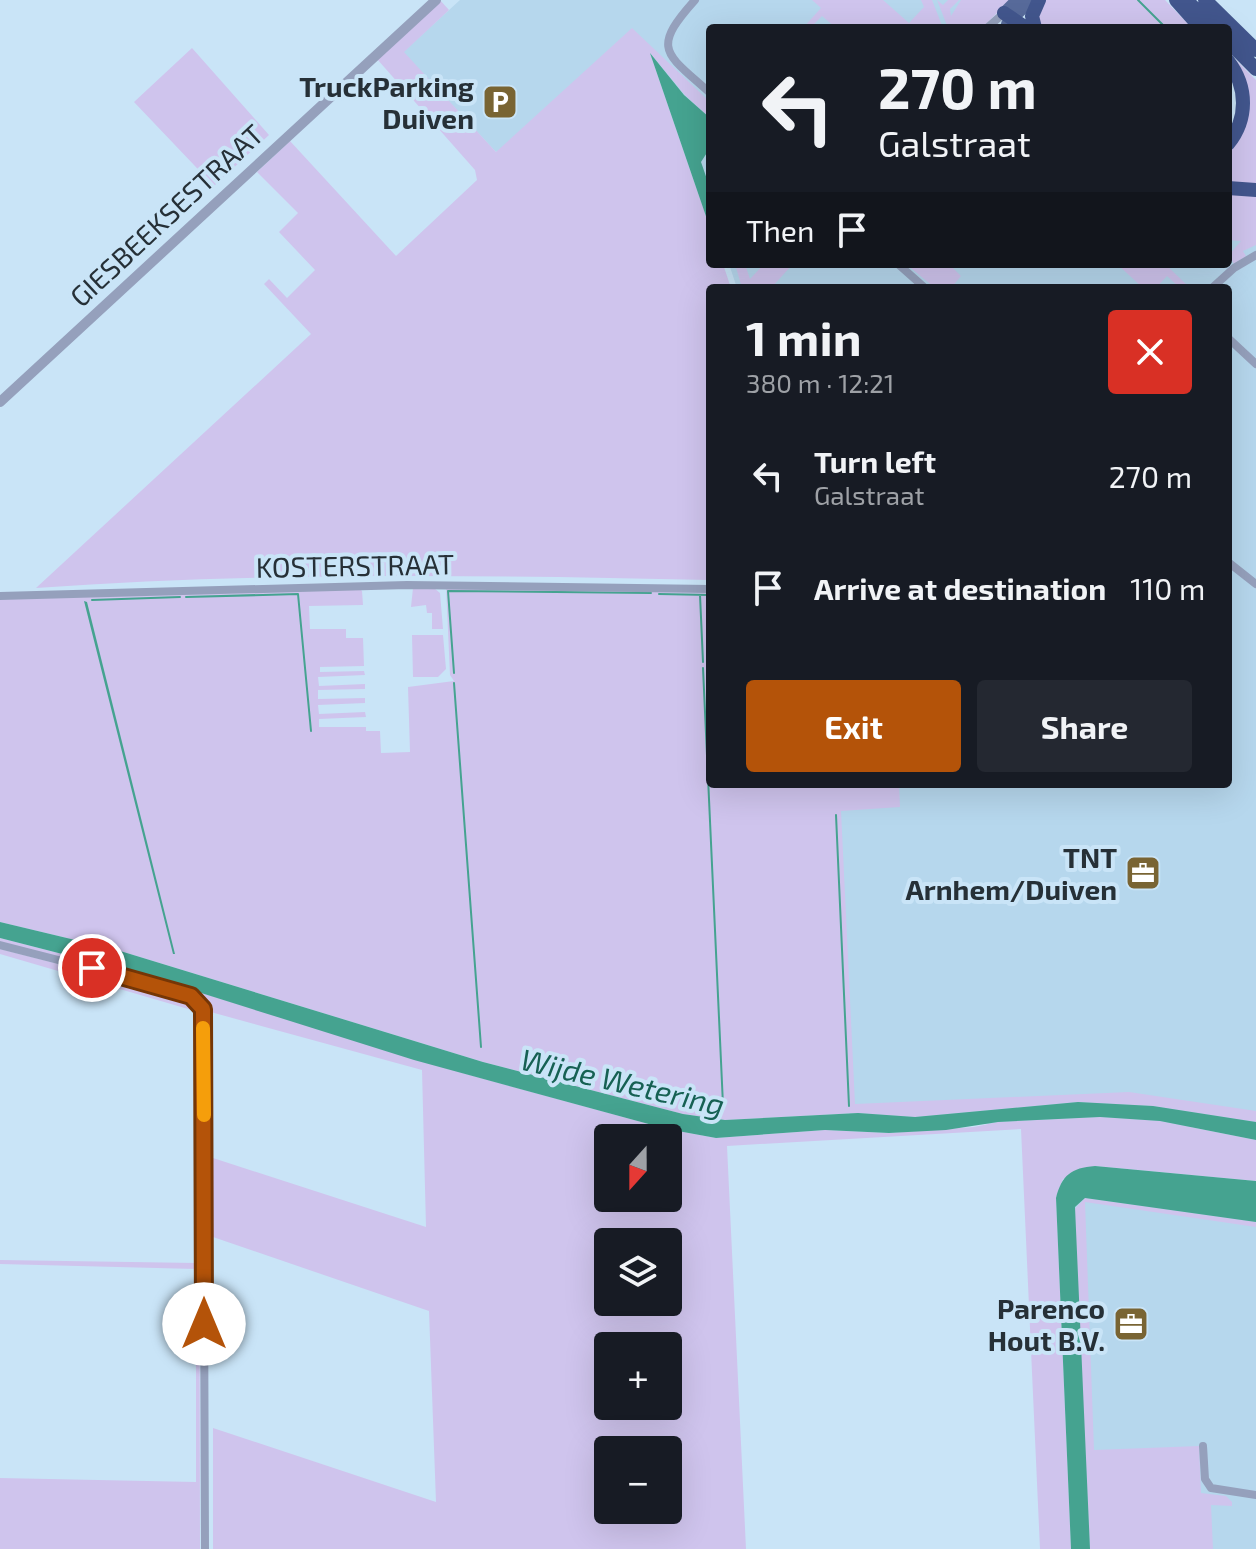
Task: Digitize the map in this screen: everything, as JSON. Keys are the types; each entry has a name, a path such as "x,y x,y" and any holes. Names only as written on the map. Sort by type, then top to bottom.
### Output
{"highway":[{"path":"1034,24 1032,16 1039,0"},
{"path":"1176,0 1197,24"},
{"path":"1186,0 1211,24"},
{"path":"1205,0 1229,24"},
{"path":"1232,26 1256,50"},
{"path":"1232,45 1256,69"},
{"path":"1232,68 1241,85 1243,102 1239,128 1232,138"},
{"path":"1232,188 1256,190"}],"main road":[{"path":"1008,22 1017,0"},
{"path":"1008,22 1031,0"}],"street":[{"name":"GIESBEEKSESTRAAT","path":"0,402 436,0"},
{"path":"691,2 670,29 668,49 674,59 706,89"},
{"path":"1216,284 1234,268 1256,255"},
{"path":"902,268 920,284"},
{"path":"1232,341 1255,361"},
{"path":"1232,565 1256,584"},
{"name":"KOSTERSTRAAT","path":"0,596 430,585 706,589"},
{"path":"0,945 177,992 197,1000 203,1009 205,1549"},
{"path":"1203,1446 1205,1479 1211,1488 1256,1495"}],"shaded area":[{"path":"440,0 449,10 404,52 496,152 632,28 706,98 706,114 685,95 650,53 706,216 706,268 724,268 730,284 706,284 706,580 288,577 36,588 311,334 264,284 269,279 287,298 315,270 279,232 298,213 257,172 290,141 396,256 477,180 475,170 377,59"},
{"path":"460,0 961,0 963,24 706,24 706,200 652,59 496,152 403,52"},
{"path":"812,0 883,0 909,23 924,7 921,0 932,0 941,24 831,24 822,16 814,24 807,24 821,8"},
{"path":"937,0 943,5 948,0 959,0 950,9 951,16 961,0 1010,0 986,24 946,24"},
{"path":"1043,0 1165,0 1188,24 1039,24 1038,7"},
{"path":"192,48 269,135 214,186 134,102"},
{"path":"650,53 684,95 706,114 706,154 701,162 706,176 706,216"},
{"path":"1232,56 1256,80 1256,188 1232,185 1232,142 1245,120"},
{"path":"1232,194 1256,196 1256,245 1243,251 1246,256 1234,264 1232,251 1241,241 1232,240"},
{"path":"1232,218 1256,219 1256,1128 850,1122 832,788 1232,788 1232,284 736,284 730,268 1232,268"},
{"path":"736,268 746,268 750,279 760,268 789,268 775,284 741,284"},
{"path":"911,268 953,268 961,276 954,284 930,284"},
{"path":"1121,268 1169,268 1186,284 1176,284 1167,276 1160,284 1139,284"},
{"path":"446,586 706,590 706,788 899,788 900,807 841,811 855,1104 1129,1092 1256,1111 1256,1122 1153,1106 1078,1102 915,1117 858,1113 725,1120 683,1114 483,1062 117,950 0,922 0,598 359,588 363,605 309,606 310,629 346,629 346,638 363,638 364,666 320,667 320,672 364,671 365,675 318,677 319,686 365,684 365,689 318,690 318,699 365,698 365,703 318,705 319,714 365,712 366,717 319,719 319,727 366,727 366,731 380,731 381,753 410,752 408,687 454,681 450,675"},
{"path":"413,588 434,588 440,593 443,629 432,629 432,613 427,613 426,605 411,607"},
{"path":"84,601 87,602 175,954 173,954"},
{"path":"412,635 443,635 446,669 438,677 413,677"},
{"path":"0,922 117,950 483,1062 683,1114 725,1120 858,1113 915,1117 1078,1102 1153,1106 1256,1122 1256,1140 1160,1121 1100,1117 998,1122 946,1130 889,1133 825,1130 716,1138 682,1132 682,1124 649,1124 414,1060 144,975 0,938"},
{"path":"0,938 144,975 466,1074 649,1124 594,1124 594,1212 682,1212 682,1132 716,1138 825,1130 889,1133 974,1127 998,1122 1100,1117 1160,1121 1256,1140 1256,1181 1095,1166 1063,1179 1056,1198 1071,1549 1040,1549 1021,1129 727,1146 746,1549 213,1549 213,1428 436,1502 429,1311 213,1237 213,1158 426,1227 422,1070 207,1011 201,998 182,989 0,942"},
{"path":"0,949 180,995 189,999 199,1010 200,1549 0,1549 0,1478 196,1482 196,1269 0,1264 0,1260 196,1263 195,1011 0,954"},
{"path":"1095,1166 1256,1181 1256,1222 1085,1198 1075,1207 1090,1549 1071,1549 1056,1198 1069,1174"},
{"path":"1083,1178 1256,1199 1256,1549 1082,1549 1063,1201"},
{"path":"1085,1198 1256,1222 1256,1227 1085,1202 1094,1450 1199,1446 1201,1493 1226,1496 1232,1502 1232,1506 1211,1505 1213,1549 1090,1549 1073,1211"}],"waterway":[{"path":"1138,0 1162,24"},
{"path":"454,673 448,591 651,593"},
{"path":"186,597 298,594 311,731"},
{"path":"659,594 706,595"},
{"path":"700,595 703,662"},
{"path":"92,600 180,597"},
{"path":"703,668 706,734"},
{"path":"454,683 481,1047"},
{"name":"Wijde Wetering","path":"708,788 723,1105"},
{"path":"836,815 849,1106"}],"slow traffic":[{"path":"203,1028 204,1115"}],"place":[{"name":"TruckParking Duiven","path":"500,102"},
{"name":"TNT Arnhem/Duiven","path":"1143,873"},
{"name":"Parenco Hout B.V.","path":"1131,1324"}],"route":[{"path":"92,968 191,996 203,1009 204,1324"}]}
